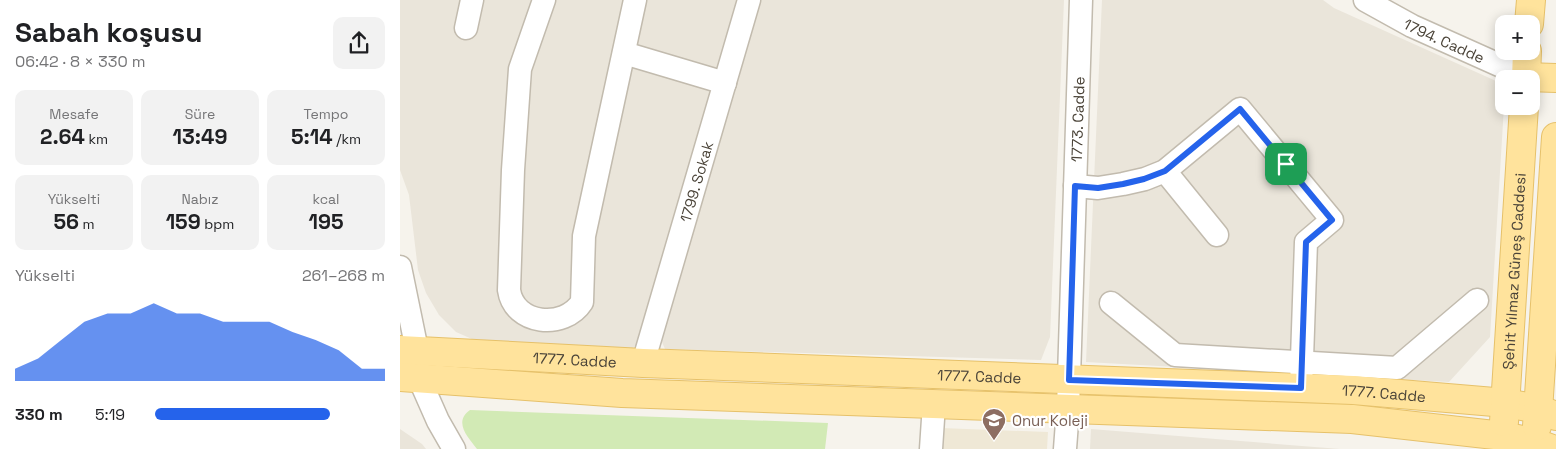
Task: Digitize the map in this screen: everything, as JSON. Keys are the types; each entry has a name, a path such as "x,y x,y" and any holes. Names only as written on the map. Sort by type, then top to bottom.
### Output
{"main road":[{"path":"1530,15 1531,0"},
{"path":"1526,69 1556,78"},
{"name":"Şehit Yılmaz Güneş Caddesi","path":"1504,442 1523,115"},
{"path":"1544,446 1547,413 1556,137"},
{"path":"409,350 410,378"},
{"name":"1777. Cadde","path":"409,350 643,363 1069,380 1301,375 1353,390 1506,403 1547,413"},
{"name":"1777. Cadde","path":"410,378 622,393 1352,420 1544,446"}],"street":[{"path":"466,28 472,0"},
{"path":"544,0 520,69 513,170 509,290 517,308 527,315 542,321 554,320 568,315 577,309 582,302 584,236 635,0"},
{"name":"1799. Sokak","path":"643,363 749,0"},
{"name":"1773. Cadde","path":"1065,449 1068,409 1081,0"},
{"name":"1794. Cadde","path":"1365,0 1412,26 1526,69"},
{"path":"624,52 725,83"},
{"path":"1075,186 1098,188 1123,184 1165,171 1240,109 1332,220 1306,242 1301,375"},
{"path":"1165,171 1217,235"},
{"path":"400,267 409,350"},
{"path":"1111,303 1175,356 1301,375 1397,368 1476,300"},
{"path":"410,378 454,449"},
{"path":"931,449 934,404"}],"shaded area":[{"path":"400,0 737,0 638,343 632,349 623,352 472,339 456,332 439,315 426,293 418,270 409,195 400,170"},
{"path":"758,0 1064,0 1050,337 1041,360 665,349 658,333"},
{"path":"1102,0 1323,0 1334,8 1495,81 1495,115 1503,115 1490,337 1449,382 1086,362"},
{"name":"Onur Koleji","path":"941,428 1048,432 1047,449 940,449"},
{"path":"400,429 422,444 426,449 400,449"},
{"path":"1091,429 1340,449 1090,449"}],"green space":[{"path":"470,410 828,423 825,449 477,449 466,435 462,424 465,415"}],"place":[{"name":"Onur Koleji","path":"994,441"}],"route":[{"path":"1240,109 1286,164 1332,220 1306,242 1301,388 1069,380 1075,186 1098,188 1123,184 1165,171 1240,109"}]}
